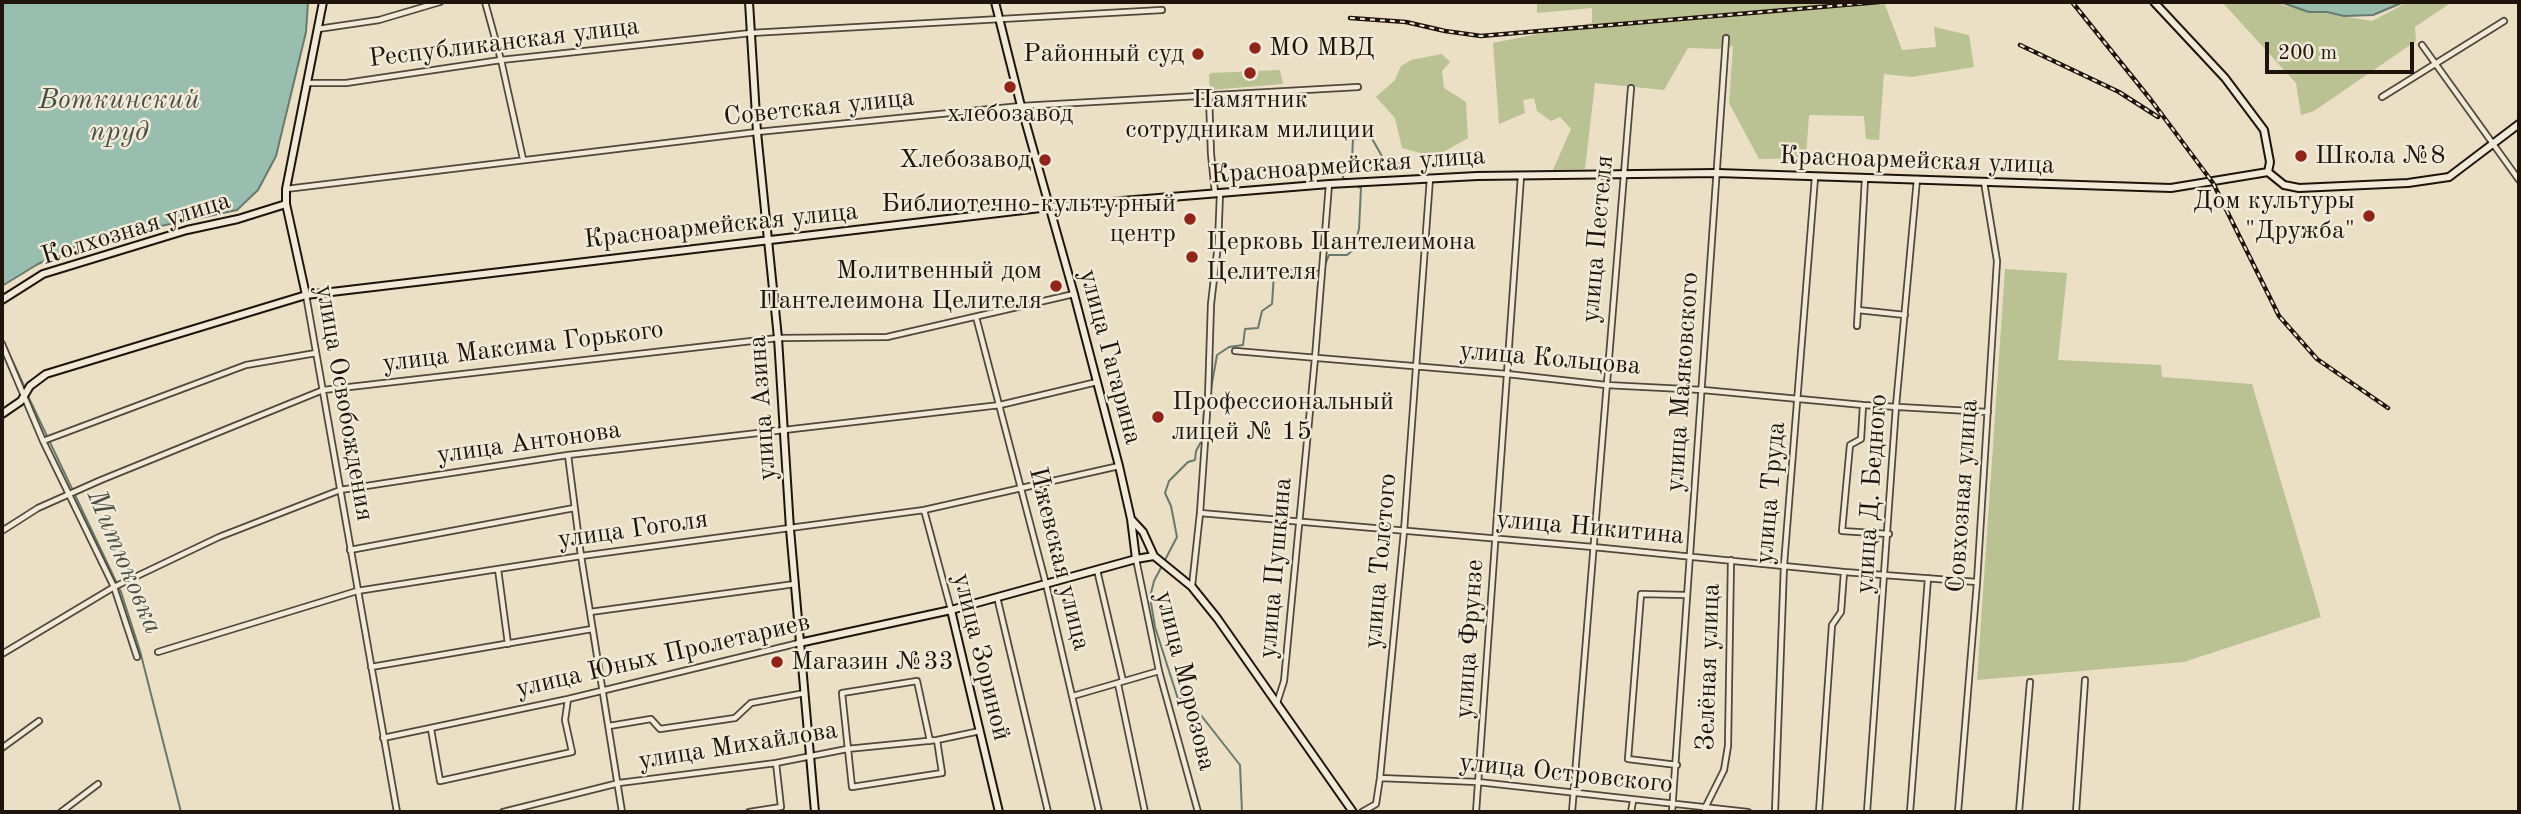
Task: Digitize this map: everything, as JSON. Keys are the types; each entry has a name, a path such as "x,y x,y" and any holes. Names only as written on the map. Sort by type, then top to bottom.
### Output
{"main road":[{"name":"улица Освобождения","path":"306,295 286,204 286,189 323,2"},
{"name":"улица Азина","path":"749,2 757,132 778,338 790,528 815,812"},
{"name":"улица Гагарина","path":"995,2 1119,466 1131,519 1136,559"},
{"path":"2154,2 2225,78 2264,130 2270,162 2268,172 2284,185 2299,188 2408,183 2449,177 2519,124"},
{"name":"Красноармейская улица","path":"2,414 25,396 36,379 46,374 306,295 1049,207 1430,178 1717,173 2171,188 2268,172"},
{"name":"Колхозная улица","path":"2,300 43,274 187,230 238,219 286,204"},
{"path":"1131,519 1143,531 1154,556 1192,587 1353,812"},
{"name":"улица Юных Пролетариев","path":"799,643 951,610 1154,556"},
{"name":"улица Зориной","path":"951,610 999,812"}],"street":[{"path":"317,29 379,20 440,2"},
{"path":"485,2 523,159"},
{"name":"Республиканская улица","path":"306,83 346,83 501,60 751,33 1162,9"},
{"path":"2382,97 2504,21"},
{"name":"улица Маяковского","path":"1672,812 1726,38"},
{"path":"2422,45 2519,180"},
{"name":"Советская улица","path":"286,189 757,132 1021,106 1358,87"},
{"name":"улица Пестеля","path":"1572,812 1630,88"},
{"path":"1192,587 1208,398 1211,304 1218,244 1218,193 1211,154 1209,96"},
{"name":"улица Фрунзе","path":"1476,812 1521,176"},
{"name":"улица Труда","path":"1775,812 1784,565 1815,177"},
{"name":"улица Толстого","path":"1362,812 1376,804 1380,778 1404,531 1430,178"},
{"path":"1857,326 1865,178"},
{"name":"улица Д. Бедного","path":"1867,812 1889,534 1896,406 1917,179"},
{"name":"Совхозная улица","path":"1958,812 1977,582 1997,261 1984,182"},
{"name":"улица Пушкина","path":"1277,703 1284,681 1329,184"},
{"name":"улица Максима Горького","path":"2,531 38,508 72,493 323,390 778,338 887,337 1074,294"},
{"name":"улица Освобождения","path":"306,295 397,812"},
{"path":"1858,310 1905,315"},
{"name":"Ижевская улица","path":"976,317 1046,584 1099,812"},
{"path":"2,344 43,441 72,493 114,587 137,657"},
{"name":"улица Кольцова","path":"1235,351 1606,385 1988,412"},
{"path":"43,441 246,365 316,353"},
{"name":"улица Антонова","path":"2,653 120,584 219,537 340,490 568,456 785,428 1000,405 1097,382"},
{"path":"1863,405 1861,439 1850,445 1842,531 1889,534"},
{"path":"568,456 592,629 622,812"},
{"name":"улица Гоголя","path":"158,652 357,592 581,556 925,510 1119,466"},
{"path":"350,550 574,508"},
{"name":"улица Зориной","path":"925,510 951,610"},
{"name":"улица Никитина","path":"1200,513 1977,582"},
{"name":"улица Морозова","path":"1136,559 1159,671 1198,812"},
{"name":"Зелёная улица","path":"1705,810 1724,771 1728,746 1731,560"},
{"path":"499,569 508,643"},
{"path":"1097,569 1145,812"},
{"path":"1819,812 1832,625 1841,612 1843,572"},
{"path":"1910,812 1928,578"},
{"path":"590,612 796,584"},
{"path":"1677,765 1628,759 1642,594 1686,595"},
{"path":"997,597 1048,812"},
{"path":"371,667 592,629"},
{"name":"улица Юных Пролетариев","path":"383,738 568,699 799,643"},
{"path":"1073,696 1159,671"},
{"path":"2076,812 2085,680"},
{"path":"917,681 943,773 852,787 848,749 842,693 917,681"},
{"path":"2020,812 2030,682"},
{"path":"609,726 651,719 660,729 736,718 751,703 805,693"},
{"path":"431,729 440,781 572,752 565,720 568,699"},
{"path":"2,748 39,721"},
{"name":"улица Михайлова","path":"503,812 619,783 776,763 848,749 933,741 980,731"},
{"path":"749,812 781,807 776,763"},
{"name":"улица Островского","path":"1380,778 1478,782 1705,810 1748,812"},
{"path":"61,812 98,784"},
{"path":"1631,812 1633,801"}],"shaded area":[{"path":"1537,2 1884,2 1902,50 1936,47 1934,27 1969,35 1974,67 1912,77 1884,74 1879,140 1866,139 1864,116 1809,115 1806,158 1759,159 1729,103 1733,46 1718,49 1688,48 1664,90 1595,83 1585,169 1553,170 1571,129 1560,117 1551,121 1537,111 1534,98 1523,100 1525,113 1499,124 1493,43 1592,23 1592,8 1537,13"},
{"path":"2222,2 2278,2 2284,6 2372,21 2408,2 2452,2 2415,27 2416,41 2314,111 2301,115 2296,83"},
{"path":"1442,54 1450,62 1442,71 1444,88 1466,102 1468,138 1435,157 1402,148 1395,118 1376,97 1395,80 1401,66 1411,60"},
{"path":"1280,70 1283,84 1210,90 1211,73"},
{"path":"2005,269 2067,273 2058,360 2161,365 2162,377 2252,384 2321,617 2184,662 1977,680"}],"water":[{"name":"Воткинский пруд","path":"2,2 308,2 306,32 276,156 258,190 237,210 85,242 38,264 2,286"},
{"path":"2280,2 2404,2 2373,15 2344,16 2309,12"}],"waterway":[{"path":"1347,181 1343,178 1344,164 1352,161 1353,139 1371,137 1383,158 1402,164"},
{"path":"1211,389 1217,355 1229,347 1243,345 1245,329 1258,328 1262,311 1272,304 1274,274 1291,269 1317,271 1325,265 1329,255 1347,255 1353,250 1359,229 1361,188 1355,185"},
{"name":"Митюковка","path":"2,338 25,388"},
{"path":"1207,393 1202,440 1195,460 1188,462 1169,481 1165,493 1171,506 1177,537 1154,581 1150,597 1155,627 1178,699 1189,700 1240,765 1242,812"},
{"name":"Митюковка","path":"28,396 121,592 140,651 181,812"}],"railway":[{"path":"1350,18 1406,22 1481,36 1879,2"},
{"path":"2072,2 2213,183 2279,316 2317,359 2388,408"},
{"path":"2020,45 2119,92 2158,117"}],"place":[{"name":"МО МВД","path":"1255,48"},
{"name":"Районный суд","path":"1198,54"},
{"name":"Памятник сотрудникам милиции","path":"1250,73"},
{"name":"хлебозавод","path":"1010,87"},
{"name":"Школа №8","path":"2301,156"},
{"name":"Хлебозавод","path":"1045,160"},
{"name":"Дом культуры \"Дружба\"","path":"2369,216"},
{"name":"Библиотечно-культурный центр","path":"1190,219"},
{"name":"Церковь Пантелеимона Целителя","path":"1192,257"},
{"name":"Молитвенный дом Пантелеимона Целителя","path":"1056,286"},
{"name":"Профессиональный лицей № 15","path":"1158,417"},
{"name":"Магазин №33","path":"777,662"}]}
